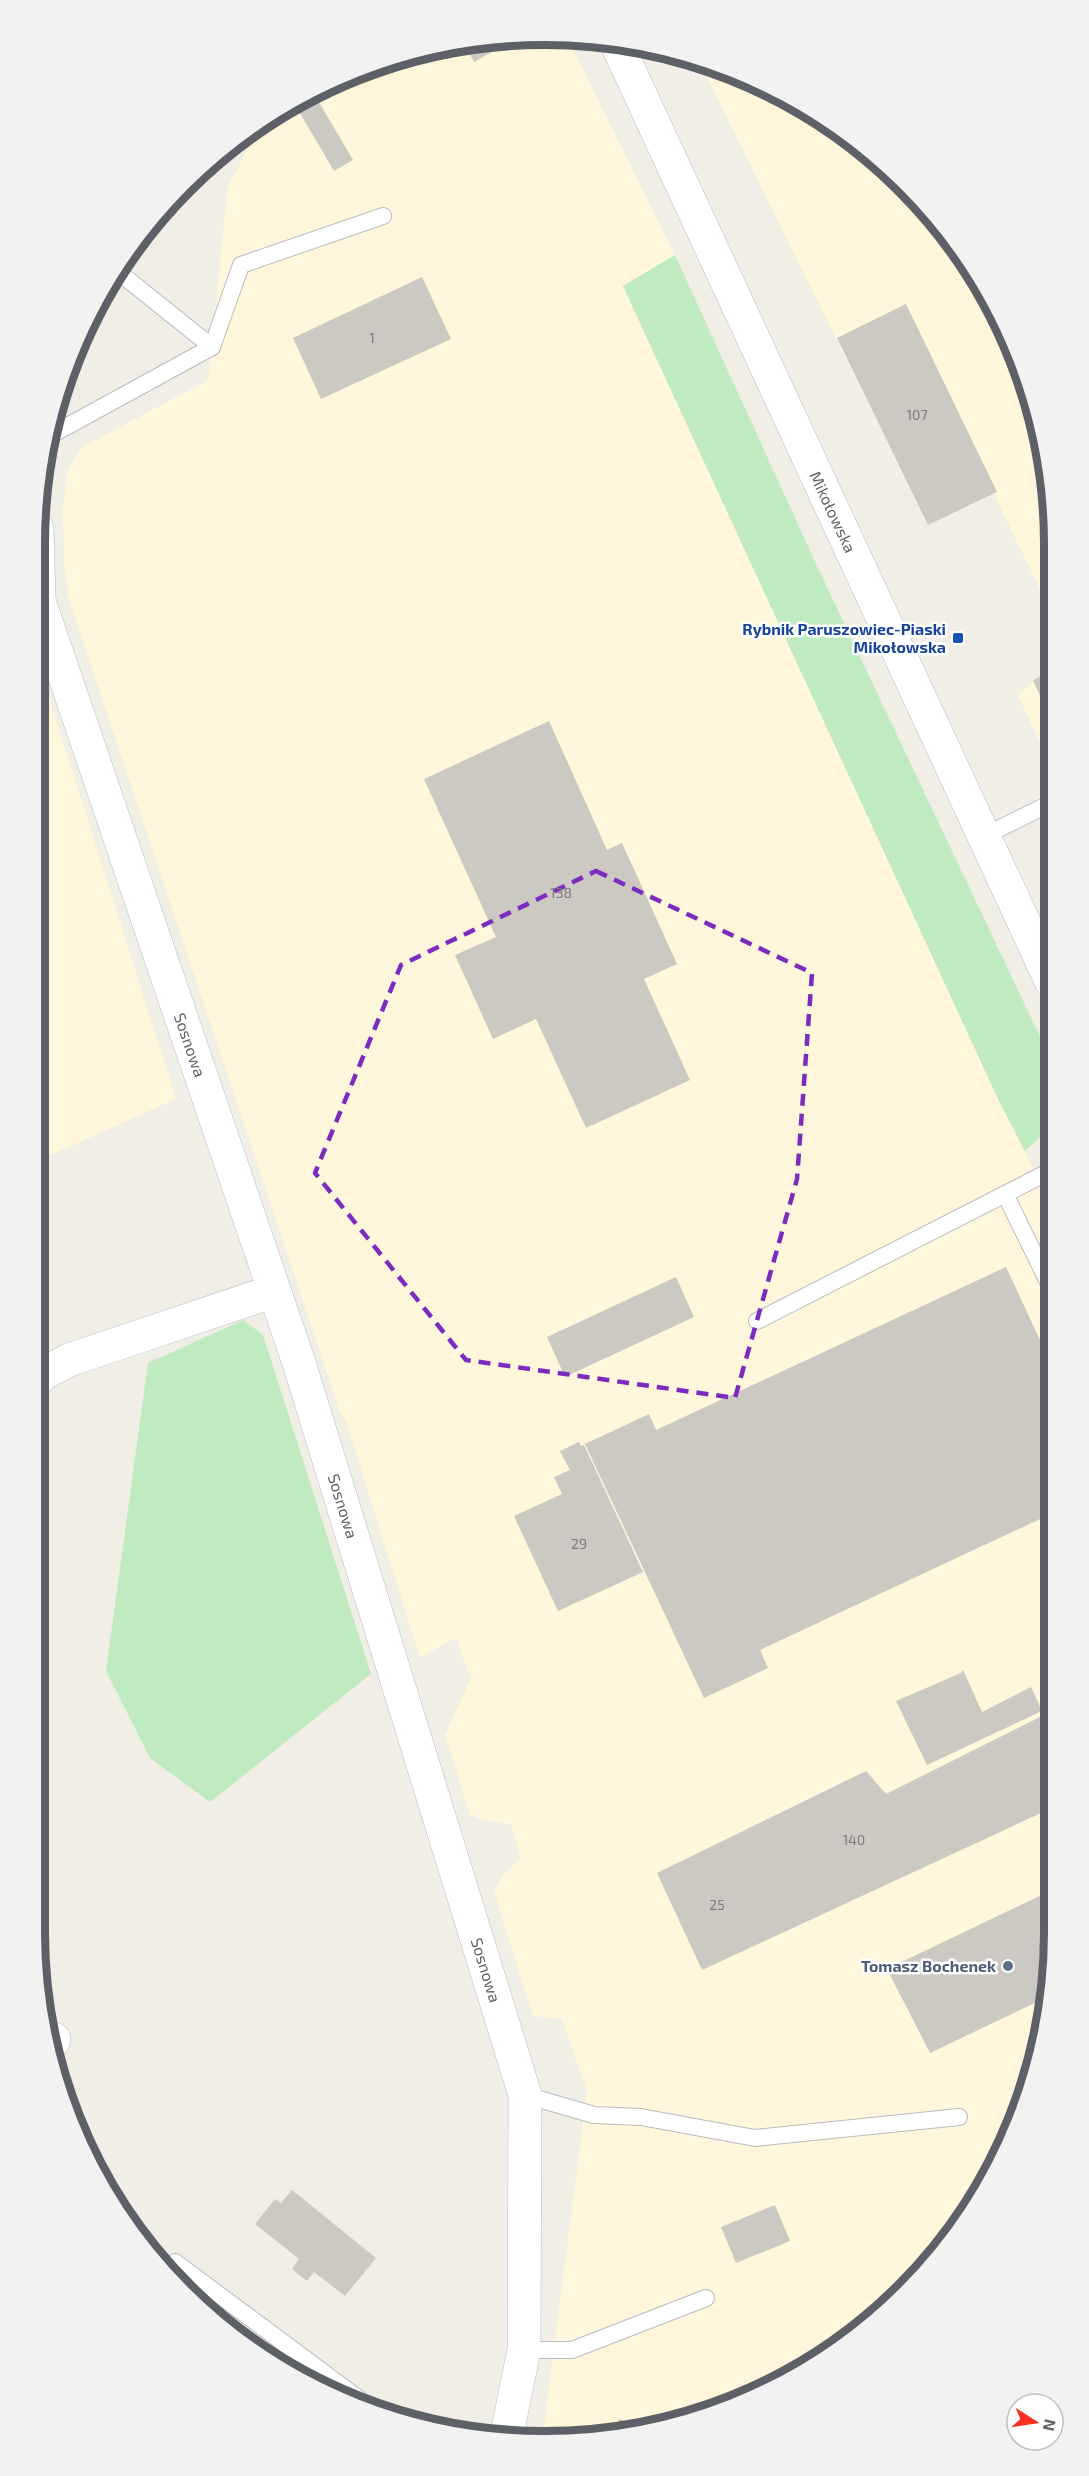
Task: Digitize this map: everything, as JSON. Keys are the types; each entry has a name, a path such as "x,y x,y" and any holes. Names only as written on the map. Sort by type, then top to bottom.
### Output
{"street":[{"name":"Mikołowska","path":"620,51 1044,966"},
{"name":"Sosnowa","path":"45,618 303,1375 525,2096 524,2350 508,2430"},
{"path":"45,1373 69,1360 274,1291"}],"lane":[{"path":"59,431 212,347 241,265 383,216"},
{"path":"126,278 212,347"},
{"path":"984,836 1044,806"},
{"path":"758,1321 1044,1174"},
{"path":"1005,1194 1044,1274"},
{"path":"525,2096 594,2115 641,2117 755,2138 959,2117"},
{"path":"175,2262 347,2390"},
{"path":"524,2350 572,2350 706,2298"}],"highlighted area":[{"path":"596,871 812,973 797,1179 735,1398 466,1360 315,1173 401,965"}],"shaded area":[{"path":"512,46 571,46 675,255 623,286 999,1101 1044,1189 1044,1932 1040,1997 1027,2061 1017,2092 1006,2123 977,2181 941,2236 898,2285 849,2328 794,2364 736,2393 674,2414 610,2427 544,2431 587,2091 562,2019 533,2016 494,1892 502,1877 521,1858 511,1824 483,1820 470,1815 445,1735 471,1678 456,1638 421,1657 419,1655 346,1421 340,1412 69,600 64,562 63,510 67,472 81,448 208,380 228,186 254,138 295,112 353,83 415,62 479,49"},
{"path":"704,72 736,83 794,112 849,148 874,169 898,191 941,240 977,295 992,324 1017,384 1034,447 1043,512 1044,598 994,494 928,525"},
{"path":"1044,676 1044,752 1018,695 1033,681"},
{"path":"45,685 176,1099 45,1158"}],"green space":[{"path":"675,255 816,564 1044,1045 1044,1134 1025,1151 999,1101 623,286"},
{"path":"243,1320 263,1335 371,1674 210,1802 150,1758 106,1671 148,1363"}],"building":[{"path":"501,47 474,62 468,51"},
{"path":"318,100 353,160 334,171 298,110"},
{"path":"422,277 451,339 321,399 293,338"},
{"path":"906,304 997,492 928,525 837,338"},
{"path":"1044,675 1044,705 1033,680"},
{"path":"549,721 607,850 622,843 677,964 644,979 690,1080 586,1128 536,1019 493,1039 455,955 496,937 424,779"},
{"path":"1006,1267 1044,1349 1044,1517 760,1650 768,1668 704,1698 585,1444 649,1414 656,1430"},
{"path":"676,1277 694,1317 565,1377 547,1337"},
{"path":"579,1442 581,1446 584,1445 643,1572 558,1611 514,1516 562,1494 554,1477 570,1470 560,1451"},
{"path":"963,1670 982,1712 1031,1687 1042,1711 927,1765 896,1701 961,1673"},
{"path":"1044,1715 1044,1812 702,1970 657,1873 866,1771 886,1794"},
{"path":"1044,1894 1043,1964 1039,2001 930,2053 887,1969"},
{"path":"292,2190 376,2258 345,2296 314,2272 307,2281 292,2269 299,2259 255,2224 275,2199 281,2203"},
{"path":"775,2205 790,2241 736,2263 721,2227"},
{"path":"619,2419 631,2423 617,2426"}],"place":[{"name":"Rybnik Paruszowiec-Piaski Mikołowska","path":"958,638"},
{"name":"Tomasz Bochenek","path":"1008,1966"}]}
